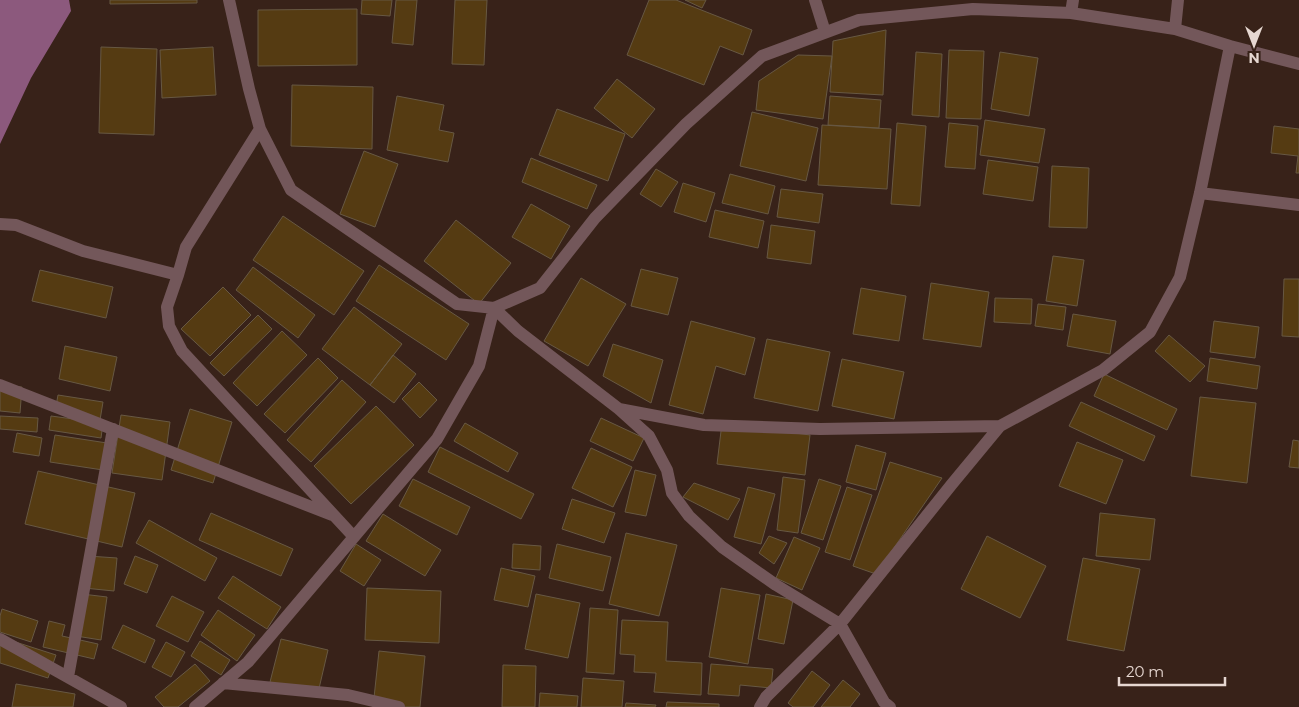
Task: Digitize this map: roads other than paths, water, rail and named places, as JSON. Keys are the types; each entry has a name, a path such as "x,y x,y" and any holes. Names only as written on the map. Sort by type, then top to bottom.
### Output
{"street":[{"path":"229,0 260,129 290,190 457,304 494,308 540,288 595,218 686,124 762,56 858,20 973,9 1070,13 1175,30 1299,64"},
{"path":"814,0 825,32"},
{"path":"1070,13 1073,0"},
{"path":"1175,30 1178,0"},
{"path":"760,707 766,697 840,624 1000,426 1103,370 1150,332 1180,277 1200,193 1230,46"},
{"path":"260,129 186,247 167,307 168,326 182,351 354,537"},
{"path":"1200,193 1299,205"},
{"path":"0,224 16,225 83,251 178,276"},
{"path":"494,308 518,331 619,409 649,436 667,470 672,493 689,516 722,547 776,586 840,624 886,705"},
{"path":"195,707 248,662 437,439 479,366 494,308"},
{"path":"0,385 335,516"},
{"path":"619,409 704,425 820,429 1000,426"},
{"path":"68,677 113,429"},
{"path":"0,639 121,707"},
{"path":"223,683 348,695 399,707"}]}
